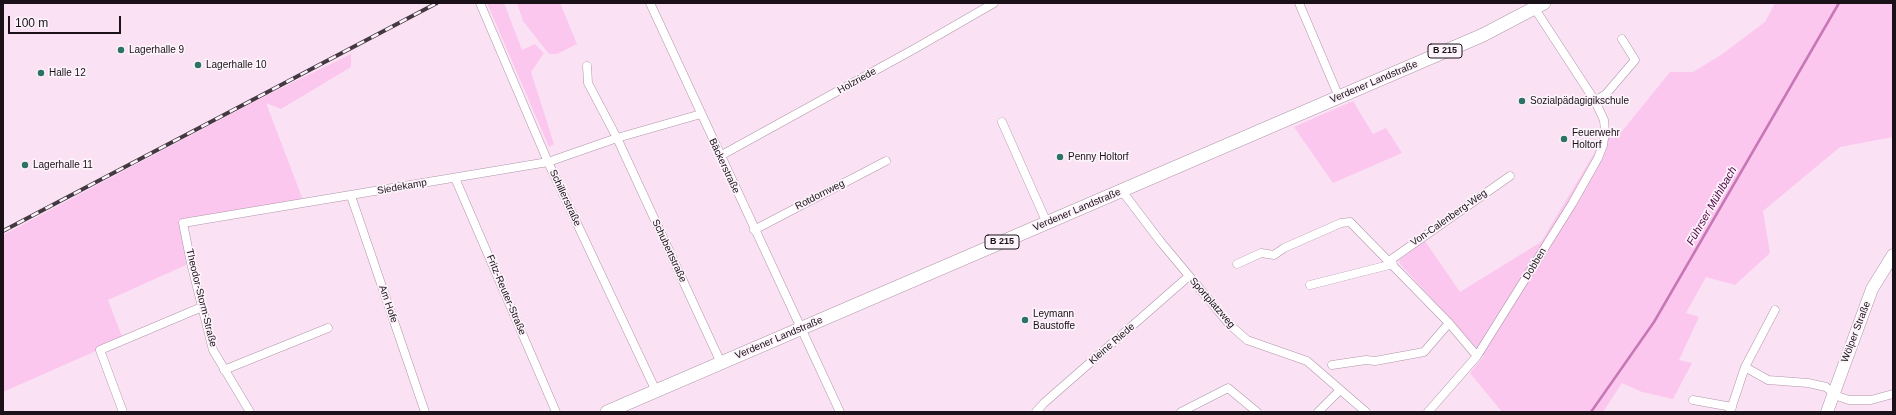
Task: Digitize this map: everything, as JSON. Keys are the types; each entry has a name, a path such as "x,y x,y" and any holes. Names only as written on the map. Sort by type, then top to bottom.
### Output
{"main road":[{"name":"Verdener Landstraße","path":"607,412 1339,97 1483,34 1539,6"}],"street":[{"name":"Bäckerstraße","path":"650,3 754,230 840,412"},
{"name":"Holzriede","path":"720,156 916,48 994,3"},
{"path":"1299,3 1339,97"},
{"name":"Schillerstraße","path":"480,5 549,164 656,391"},
{"name":"Dobben","path":"1428,412 1477,356 1509,306 1598,158 1603,145 1605,132 1604,120 1595,101 1539,6"},
{"path":"1595,101 1606,94 1635,60 1622,38"},
{"path":"587,66 588,83 617,138"},
{"name":"Siedekamp","path":"183,223 549,164 617,138 701,114"},
{"path":"1002,122 1047,223"},
{"name":"Schubertstraße","path":"617,138 721,363"},
{"name":"Rotdornweg","path":"754,230 886,161"},
{"name":"Von-Calenberg-Weg","path":"1310,286 1391,262 1510,176"},
{"name":"Fritz-Reuter-Straße","path":"456,178 556,412"},
{"name":"Sportplatzweg","path":"1122,191 1230,325 1247,340 1307,361 1366,412"},
{"name":"Am Hofe","path":"351,196 425,412"},
{"path":"1237,264 1261,253 1274,255 1284,248 1341,223 1350,222 1391,262 1449,323 1477,356"},
{"name":"Theodor-Storm-Straße","path":"183,223 190,263 213,350 250,412"},
{"name":"Wölper Straße","path":"1827,412 1872,289 1893,255"},
{"name":"Kleine Riede","path":"1036,412 1044,403 1189,276"},
{"path":"123,412 100,350 202,307"},
{"path":"1693,400 1731,410 1745,367 1775,310"},
{"path":"1332,365 1366,360 1375,361 1424,352 1449,323"},
{"path":"224,370 328,328"},
{"path":"1745,367 1768,380 1808,383 1829,388 1837,396 1849,400 1871,400 1893,394"},
{"path":"1181,412 1228,388 1257,412"},
{"path":"1318,412 1340,390"}],"shaded area":[{"path":"487,3 504,3 522,50 535,44 544,53 531,72 554,144 549,147"},
{"path":"517,3 560,3 577,44 557,54 549,54 523,21"},
{"path":"1775,3 1893,3 1893,137 1840,147 1763,211 1770,253 1735,285 1706,277 1686,313 1699,317 1679,360 1692,363 1673,399 1642,392 1622,383 1603,412 1502,412 1470,373 1484,356 1400,264 1399,260 1425,241 1460,292 1541,242 1595,152 1599,139 1623,130 1670,72 1693,72 1721,55 1765,22"},
{"path":"351,54 351,67 281,109 266,103 303,200 180,220 186,265 108,300 123,339 3,392 3,235 261,98"},
{"path":"1353,101 1373,134 1386,128 1402,153 1333,183 1294,127"}],"waterway":[{"name":"Führser Mühlbach","path":"1591,412 1654,322 1839,3"}],"railway":[{"path":"3,231 437,3"}],"place":[{"name":"Lagerhalle 9","path":"121,50"},
{"name":"Lagerhalle 10","path":"198,65"},
{"name":"Halle 12","path":"41,73"},
{"name":"Sozialpädagigikschule","path":"1522,101"},
{"name":"Feuerwehr Holtorf","path":"1564,139"},
{"name":"Penny Holtorf","path":"1060,157"},
{"name":"Lagerhalle 11","path":"25,165"},
{"name":"Leymann Baustoffe","path":"1025,320"}]}
